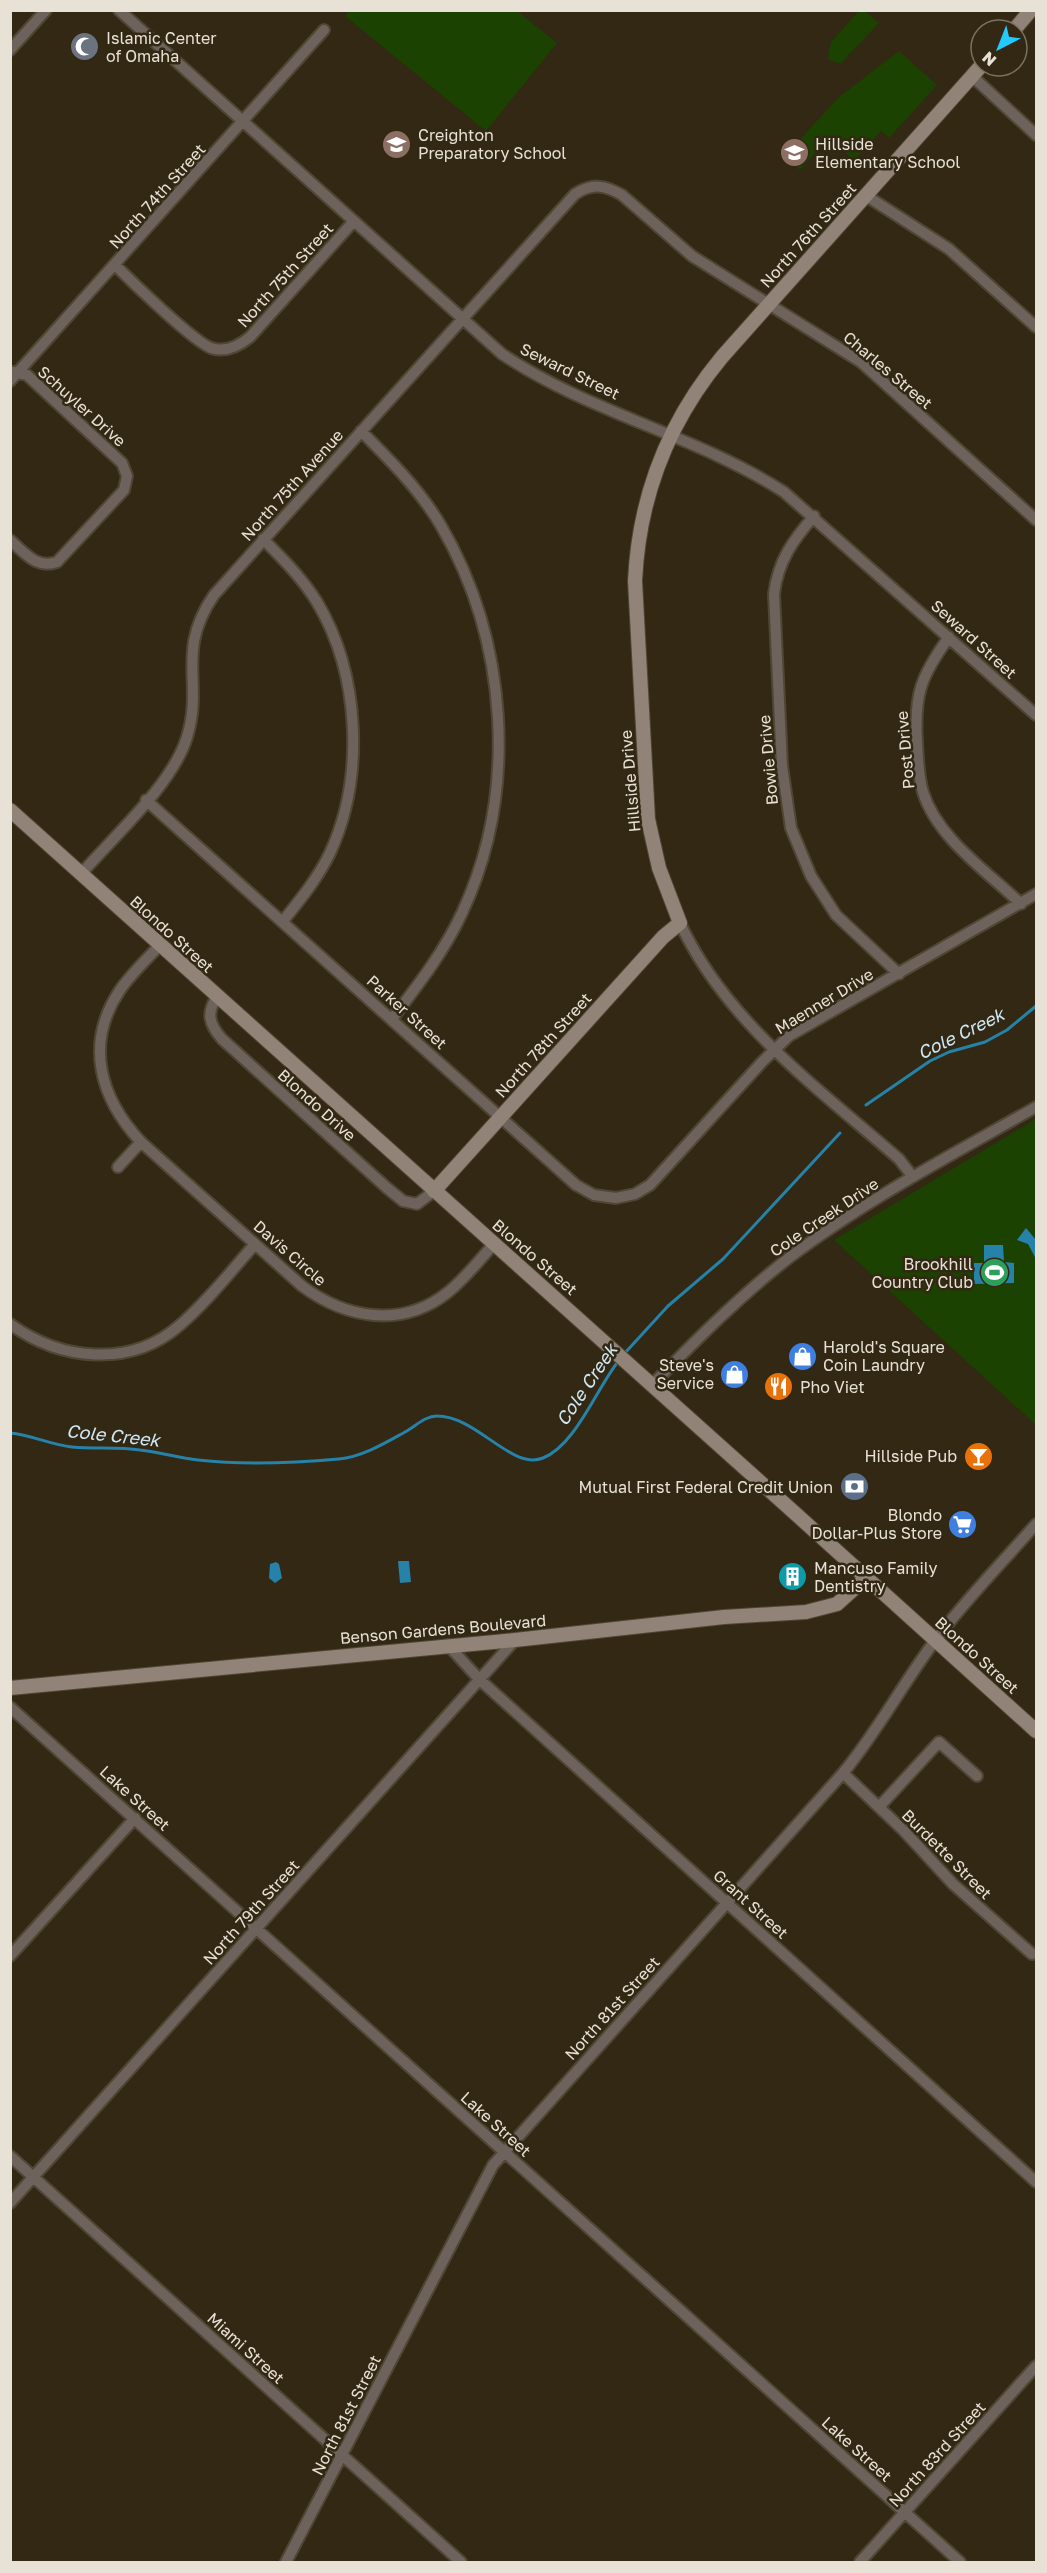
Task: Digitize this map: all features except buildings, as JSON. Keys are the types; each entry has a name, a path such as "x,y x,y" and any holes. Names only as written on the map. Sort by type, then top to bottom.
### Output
{"street":[{"path":"10,50 46,10"},
{"name":"Seward Street","path":"119,10 502,354 533,373 758,475 814,516 1036,715"},
{"name":"North 74th Street","path":"13,375 115,265 324,30"},
{"name":"North 76th Street","path":"670,434 708,374 970,78"},
{"path":"983,78 1036,135"},
{"name":"North 75th Avenue","path":"81,874 172,769 187,736 192,708 190,659 199,621 214,595 575,194 589,187 600,186 622,195"},
{"name":"Charles Street","path":"622,195 692,256 861,362 1036,520"},
{"path":"865,195 949,249 1036,327"},
{"name":"North 75th Street","path":"115,265 202,343 225,349 243,343 353,222"},
{"name":"Schuyler Drive","path":"10,540 34,561 49,564 57,562 124,490 128,480 122,463 27,375 13,375"},
{"path":"361,431 417,491 459,558 485,631 497,709 495,796 489,836 478,874 462,913 444,947 392,1019"},
{"name":"Hillside Drive","path":"670,434 652,479 643,514 636,549 635,581 648,819 659,868 680,923 720,990 775,1050 899,1159 913,1177"},
{"name":"Bowie Drive","path":"814,516 787,551 778,572 774,594 787,808 800,851 825,899 851,931 898,974"},
{"path":"263,539 302,581 327,622 344,670 352,726 350,781 340,829 317,877 283,921"},
{"name":"Post Drive","path":"949,637 924,675 918,693 916,717 923,792 939,824 1022,904"},
{"name":"Parker Street","path":"146,800 576,1185 605,1198 628,1196 644,1189 661,1175"},
{"name":"Blondo Street","path":"10,810 434,1191 607,1342 1036,1731"},
{"name":"Maenner Drive","path":"661,1175 789,1036 1036,894"},
{"name":"North 78th Street","path":"434,1191 663,937 680,923"},
{"name":"Davis Circle","path":"160,945 120,990 105,1021 100,1044 101,1070 109,1096 121,1118 141,1142 255,1244 321,1300 344,1311 370,1315 406,1312 437,1300 460,1282 495,1243"},
{"name":"Blondo Drive","path":"217,997 209,1014 212,1026 222,1039 387,1188 404,1200 417,1204 434,1191"},
{"name":"Cole Creek Drive","path":"653,1384 717,1320 771,1272 819,1236 913,1177 1036,1107"},
{"path":"117,1167 141,1142"},
{"path":"10,1324 41,1344 67,1352 94,1355 130,1351 155,1342 180,1325 255,1244"},
{"name":"North 81st Street","path":"286,2562 493,2165 503,2151 843,1773 873,1736 936,1639 1036,1524"},
{"name":"Benson Gardens Boulevard","path":"10,1688 515,1640 724,1617 822,1610 843,1601 867,1577"},
{"name":"North 79th Street","path":"10,2203 515,1640"},
{"name":"Grant Street","path":"448,1646 479,1679 1036,2182"},
{"name":"Lake Street","path":"11,1707 960,2562"},
{"path":"879,1807 939,1742 977,1776"},
{"name":"Burdette Street","path":"843,1773 953,1884 1032,1954"},
{"path":"10,1956 135,1818"},
{"name":"Miami Street","path":"10,2156 461,2562"},
{"name":"North 83rd Street","path":"860,2562 1036,2366"}],"green space":[{"path":"350,11 517,11 557,43 486,131 345,16"},
{"path":"859,11 865,11 879,23 840,64 828,59 831,42"},
{"path":"899,51 937,85 889,138 881,131 854,161 829,137 800,170 785,156 838,98"},
{"name":"Brookhill Country Club","path":"1036,1119 1036,1422 1035,1424 834,1240"}],"water":[{"name":"Brookhill Country Club","path":"1026,1228 1036,1240 1036,1259 1028,1244 1017,1240"},
{"name":"Brookhill Country Club","path":"984,1245 1003,1245 1004,1262 1014,1263 1014,1283 974,1284 974,1263 984,1263"},
{"path":"398,1561 409,1561 411,1582 400,1583"},
{"path":"276,1562 279,1564 282,1578 275,1583 269,1578 270,1564"}],"waterway":[{"name":"Cole Creek","path":"866,1105 930,1061 949,1052 985,1042 1007,1030 1036,1006"},
{"name":"Cole Creek","path":"624,1354 668,1306 723,1259 840,1133"},
{"name":"Cole Creek","path":"10,1433 72,1447 132,1449 215,1462 286,1462 348,1458 381,1445 425,1419 437,1416 452,1418 466,1424 506,1450 531,1460 543,1458 566,1441 620,1359"}],"place":[{"name":"Islamic Center of Omaha","path":"85,47"},
{"name":"Creighton Preparatory School","path":"397,144"},
{"name":"Hillside Elementary School","path":"794,153"},
{"name":"Brookhill Country Club","path":"994,1273"},
{"name":"Harold's Square Coin Laundry","path":"802,1356"},
{"name":"Steve's Service","path":"735,1374"},
{"name":"Pho Viet","path":"779,1387"},
{"name":"Hillside Pub","path":"978,1456"},
{"name":"Mutual First Federal Credit Union","path":"854,1487"},
{"name":"Blondo Dollar-Plus Store","path":"963,1524"},
{"name":"Mancuso Family Dentistry","path":"793,1577"}]}
